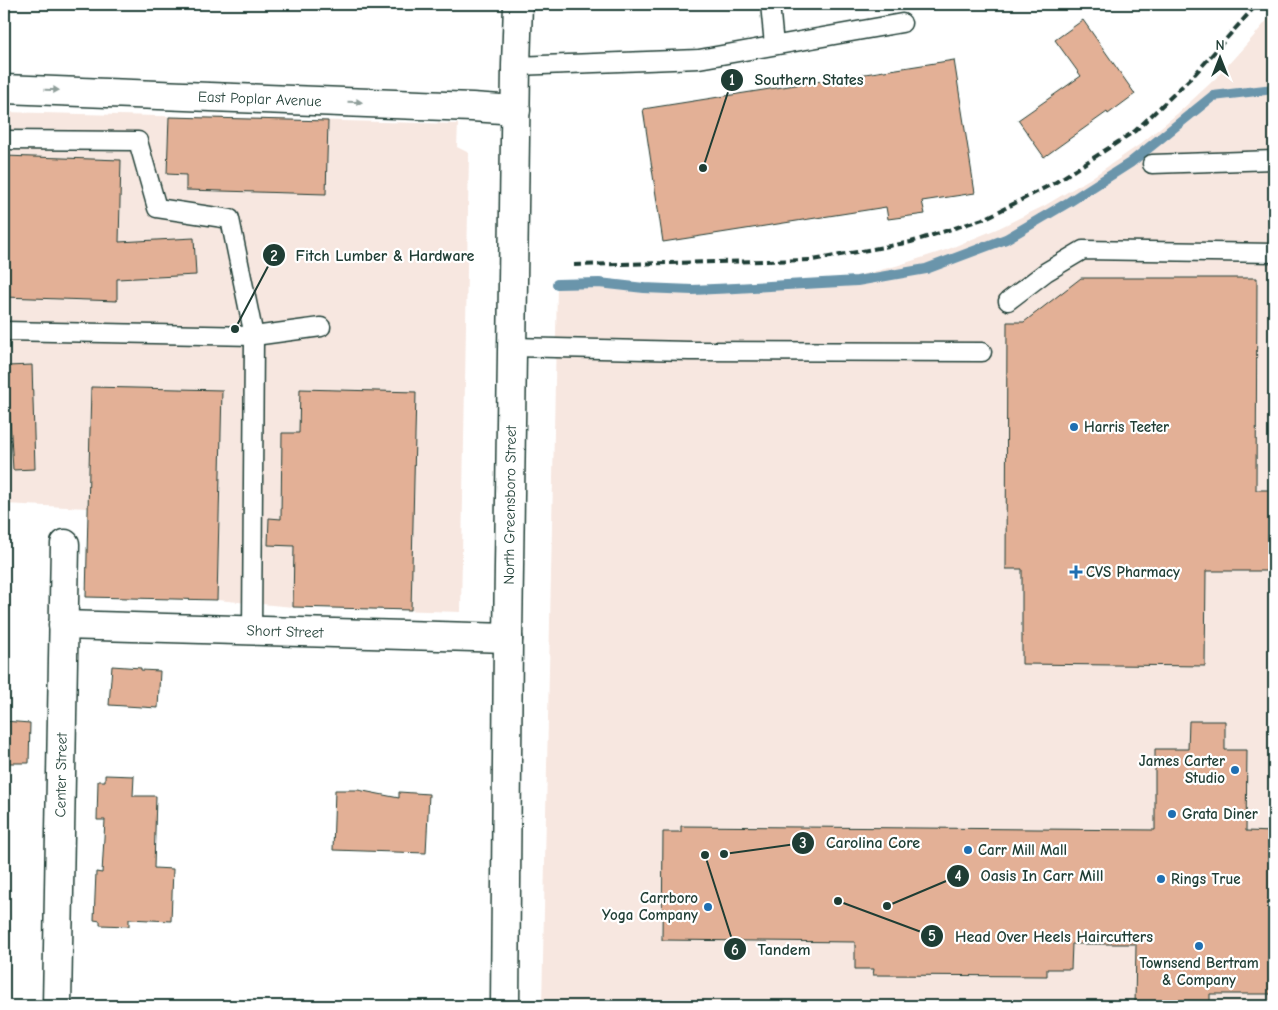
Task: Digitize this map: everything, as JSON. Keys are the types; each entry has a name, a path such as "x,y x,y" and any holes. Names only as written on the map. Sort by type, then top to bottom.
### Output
{"street":[{"name":"North Greensboro Street","path":"505,1006 508,638 518,4"},
{"name":"East Poplar Avenue","path":"4,88 462,106 516,110"},
{"name":"Center Street","path":"57,1006 65,544"},
{"name":"Short Street","path":"63,625 508,638"}],"lane":[{"path":"770,4 774,45"},
{"path":"516,66 699,58 902,23"},
{"path":"4,140 138,141 157,208 230,219 254,336 252,630"},
{"path":"1152,164 1274,160"},
{"path":"1008,301 1046,272 1083,250 1274,253"},
{"path":"4,331 254,336 321,327"},
{"path":"512,347 689,351 982,352"}],"shaded area":[{"name":"Carr Mill Mall","path":"1274,12 1274,1006 542,1006 557,287 585,286 637,292 695,294 791,288 845,279 896,266 946,250 999,228 1044,206 1091,178 1139,145 1177,114 1216,78"},
{"path":"4,112 458,124 457,147 469,153 461,612 293,607 217,600 88,508 4,504"}],"building":[{"path":"1083,20 1135,94 1044,157 1018,120 1081,76 1055,40"},
{"path":"954,60 975,193 922,201 925,214 888,219 886,207 663,242 643,109"},
{"path":"169,117 328,121 326,194 186,190 186,175 167,174"},
{"path":"4,156 121,160 119,242 194,238 196,275 117,279 117,301 4,297"},
{"path":"1081,278 1257,278 1256,490 1274,490 1274,571 1206,571 1205,666 1022,664 1022,569 1006,569 1007,322 1024,322"},
{"path":"32,365 35,469 13,470 7,366"},
{"path":"91,387 222,390 217,600 86,597"},
{"path":"300,389 416,392 411,610 293,607 294,546 268,545 269,518 281,519 282,433 299,433"},
{"path":"112,666 160,671 158,708 109,705"},
{"path":"4,721 30,723 29,763 4,763"},
{"name":"Carr Mill Mall","path":"1189,721 1225,721 1225,750 1247,750 1246,831 1274,832 1274,994 1210,994 1210,1006 1135,1006 1136,944 1072,944 1071,969 1047,969 1047,976 873,975 874,969 855,969 855,942 662,940 663,832 681,832 681,826 1155,830 1155,749 1188,749"},
{"path":"105,775 134,776 133,796 156,796 154,868 173,869 171,921 129,919 129,926 100,925 100,921 94,920 96,872 102,873 105,820 97,820 98,781 105,781"},
{"path":"335,790 358,790 399,798 399,792 429,794 426,853 333,850"}],"waterway":[{"path":"557,284 599,283 644,288 692,290 857,281 926,269 1006,239 1069,202 1130,163 1213,96 1274,89"}],"railway":[{"path":"574,265 813,260 911,242 986,218 1056,182 1135,131 1195,74 1257,4"}],"place":[{"name":"Southern States","path":"703,168"},
{"name":"Fitch Lumber & Hardware","path":"235,329"},
{"name":"Harris Teeter","path":"1074,427"},
{"name":"CVS Pharmacy","path":"1076,572"},
{"name":"James Carter Studio","path":"1235,770"},
{"name":"Grata Diner","path":"1172,814"},
{"name":"Carr Mill Mall","path":"968,850"},
{"name":"Carolina Core","path":"724,854"},
{"name":"Tandem","path":"705,855"},
{"name":"Rings True","path":"1161,879"},
{"name":"Head Over Heels Haircutters","path":"838,901"},
{"name":"Oasis In Carr Mill","path":"887,906"},
{"name":"Carrboro Yoga Company","path":"708,907"},
{"name":"Townsend Bertram & Company","path":"1199,946"}]}
